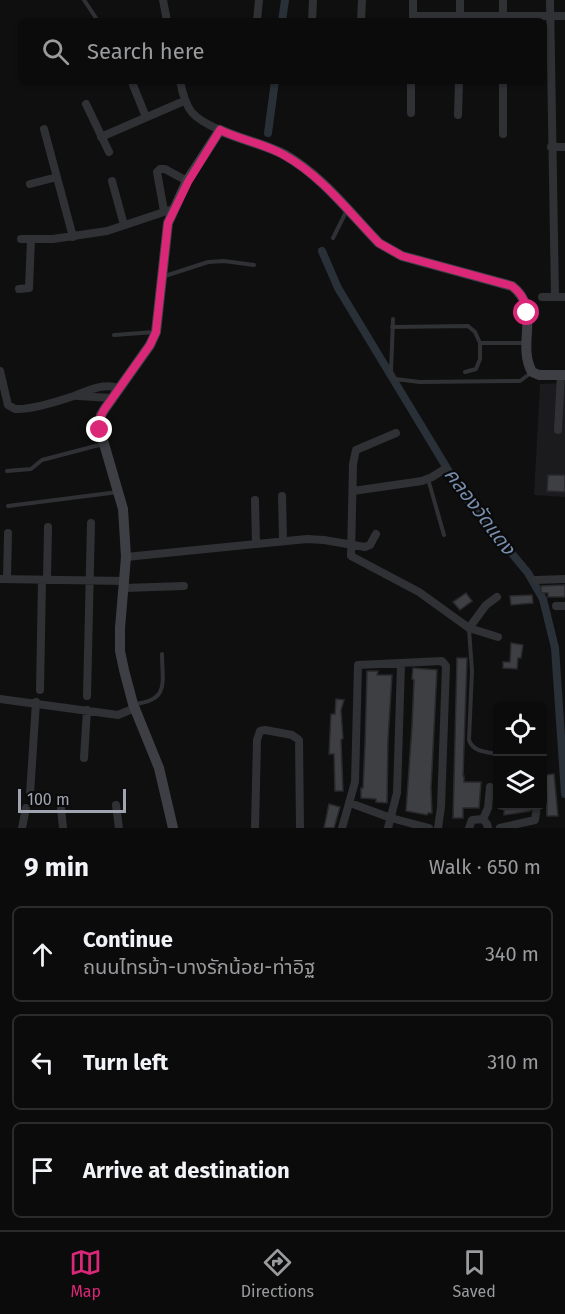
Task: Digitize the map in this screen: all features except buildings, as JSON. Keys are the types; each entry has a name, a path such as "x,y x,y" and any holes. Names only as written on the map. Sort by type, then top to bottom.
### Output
{"street":[{"path":"163,0 166,18"},
{"path":"256,18 259,0"},
{"path":"312,18 313,0"},
{"path":"361,18 362,0"},
{"path":"413,0 413,18"},
{"path":"460,0 460,18"},
{"path":"503,0 503,18"},
{"path":"550,0 555,297"},
{"path":"519,18 565,16"},
{"path":"133,84 146,117"},
{"path":"181,84 184,101 194,117 220,130 284,154 328,188 379,243 412,258 512,286 520,292 526,301 526,358 532,372 539,375 563,375 558,430"},
{"path":"411,84 411,113"},
{"path":"458,115 459,84"},
{"path":"502,134 503,84"},
{"path":"101,137 184,101"},
{"path":"86,104 108,152"},
{"path":"44,129 73,237"},
{"path":"21,239 73,237 107,231 169,210 220,130"},
{"path":"551,147 565,147"},
{"path":"173,828 159,768 134,706 120,651 126,557 123,509 100,430 101,416 150,345 156,332 169,210 157,172 165,169 188,182"},
{"path":"30,184 57,177"},
{"path":"112,182 124,225"},
{"path":"19,289 29,288 30,239"},
{"path":"542,297 565,297"},
{"path":"0,371 8,405 15,409 73,396 88,389 110,385 119,388"},
{"path":"73,396 112,398"},
{"path":"396,433 356,450 353,464 351,556 419,591 470,628 498,637"},
{"path":"353,491 428,479 445,469"},
{"path":"282,495 284,540"},
{"path":"255,500 256,544"},
{"path":"87,696 91,523"},
{"path":"40,690 48,527"},
{"path":"8,533 4,579 184,586"},
{"path":"126,557 284,540 324,540 351,546 369,546 376,534"},
{"path":"535,580 565,579"},
{"path":"470,628 486,605 497,597"},
{"path":"556,606 565,606"},
{"path":"342,828 355,782 358,665 442,661 446,666 441,807 438,828"},
{"path":"388,828 397,794 401,664"},
{"path":"0,699 121,715 134,706"},
{"path":"30,794 36,702"},
{"path":"84,758 87,710"},
{"path":"255,828 257,740 260,731 265,730 292,735 299,740 300,828"},
{"path":"483,819 488,808 490,787"},
{"path":"350,803 428,828"},
{"path":"116,805 119,828"},
{"path":"22,828 26,808"},
{"path":"61,809 63,828"},
{"path":"500,828 535,820 536,810"},
{"path":"469,828 472,820 483,819"},
{"path":"483,819 488,828"}],"lane":[{"path":"84,0 96,18"},
{"path":"333,237 348,209"},
{"path":"161,277 208,262 224,261 254,265"},
{"path":"393,319 391,372 395,379 420,382 520,381 532,372"},
{"path":"392,327 468,326 475,332 480,343 480,359 476,369 465,372"},
{"path":"114,335 156,332"},
{"path":"480,343 526,343"},
{"path":"7,471 31,469 42,460 104,444"},
{"path":"428,479 444,535"},
{"path":"8,506 119,492"},
{"path":"470,628 472,671 469,740 477,750 493,753"},
{"path":"134,706 158,698 162,691 162,654"}],"shaded area":[{"path":"565,383 565,497 534,495 540,384"}],"waterway":[{"name":"คลองวัดแดง","path":"282,18 285,0"},
{"name":"คลองวัดแดง","path":"268,133 275,84"},
{"name":"คลองวัดแดง","path":"322,251 338,288 462,493 528,573 543,599 555,648 565,794"}],"route":[{"path":"100,430 104,410 150,345 156,332 168,223 188,182 220,130 284,154 307,170 328,188 379,243 389,249 402,256 512,286 526,301 527,313"}]}
